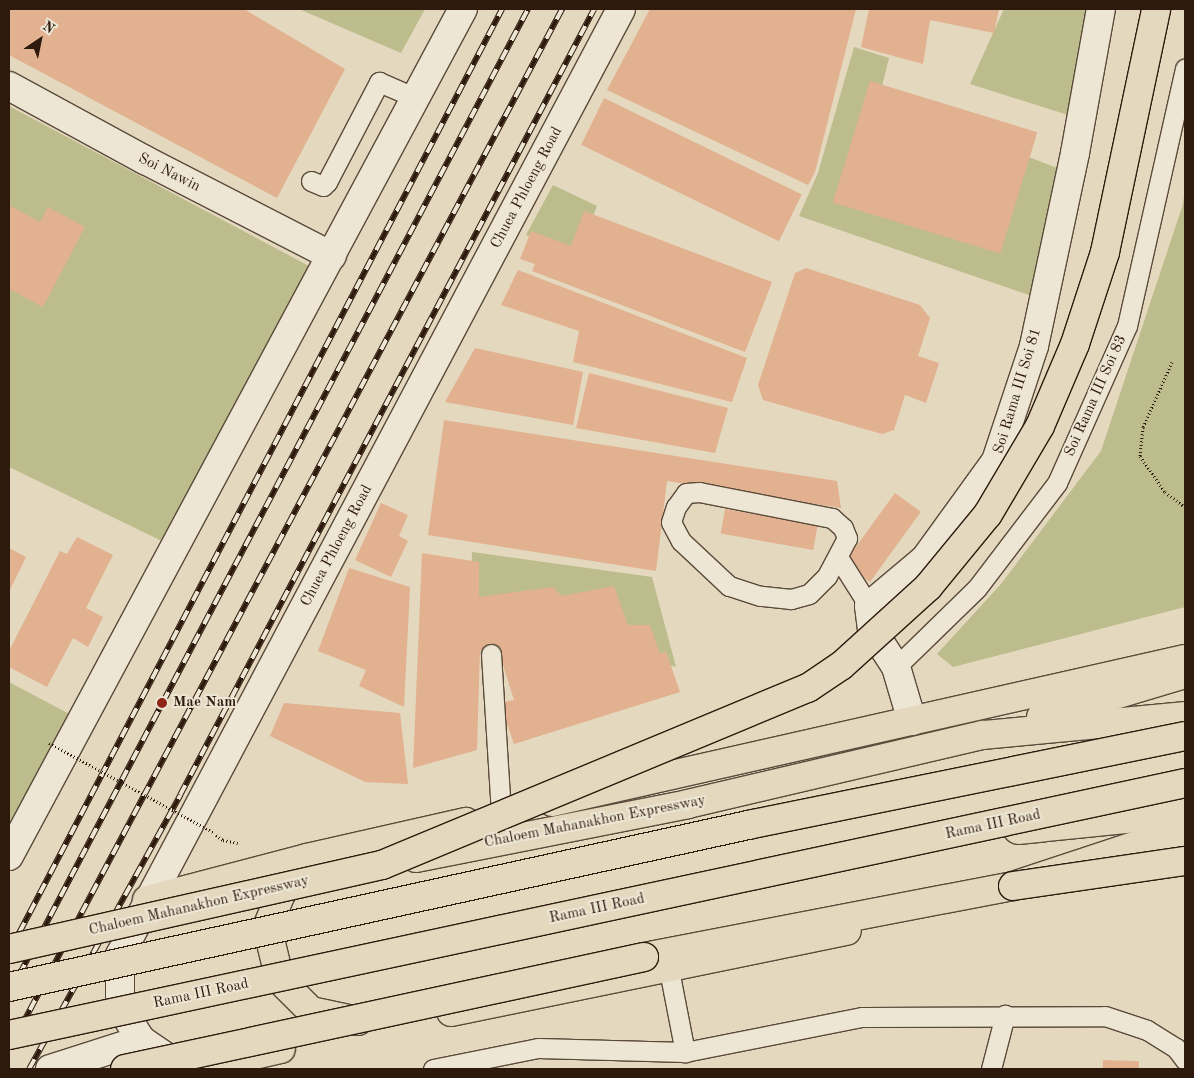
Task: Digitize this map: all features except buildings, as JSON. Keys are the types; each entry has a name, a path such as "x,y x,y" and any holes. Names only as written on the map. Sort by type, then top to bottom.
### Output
{"main road":[{"path":"382,865 808,688 848,660 928,587 988,514 1040,426 1075,344 1105,252 1156,9"},
{"path":"148,900 306,858 1185,659"},
{"path":"982,735 1185,674"},
{"name":"Chaloem Mahanakhon Expressway","path":"9,949 382,865 688,804 982,735 1185,716"},
{"path":"9,995 614,863 1185,735"},
{"path":"9,987 748,825 1185,735"},
{"name":"Rama III Road","path":"9,1035 1185,783"},
{"name":"Rama III Road","path":"9,1047 872,858 1037,827 1185,813"},
{"path":"1013,886 1185,829"},
{"path":"193,1069 379,1026 669,970 970,903 1185,846"},
{"path":"306,858 281,894 267,927 280,980 311,1011 379,1026"},
{"path":"125,1069 644,957 1013,886 1185,861"}],"street":[{"path":"9,856 463,9"},
{"name":"Chuea Phloeng Road","path":"184,1069 140,1040 120,1007 120,955 621,9"},
{"name":"Soi Rama III Soi 81","path":"869,606 925,559 996,461 1034,346 1076,153 1101,9"},
{"name":"Soi Nawin","path":"9,86 145,160 332,256"},
{"path":"869,606 872,630 896,667 912,721"},
{"path":"50,1069 140,1040"}],"lane":[{"name":"Soi Rama III Soi 83","path":"896,667 977,588 1057,483 1126,326 1185,68"},
{"path":"311,181 323,186 328,182 379,82 416,98"},
{"path":"699,492 832,518 843,528 847,538 838,557 827,576 809,594 791,599 760,596 729,586 681,541 672,522 676,507 686,493 699,492"},
{"path":"838,557 869,606"},
{"path":"491,654 502,814"},
{"path":"669,970 684,1052"},
{"path":"991,1069 1006,1015"},
{"path":"433,1069 538,1048 684,1052 862,1017 1006,1015 1106,1016 1147,1030 1176,1048 1185,1060"}],"path":[{"path":"1172,362 1143,428 1140,456 1165,492 1185,507"},
{"path":"49,743 213,832 223,840 241,844"}],"green space":[{"path":"299,9 425,9 401,53"},
{"path":"1004,9 1087,9 1068,115 970,84"},
{"path":"854,47 889,58 879,98 1057,168 1032,296 799,216 818,173"},
{"path":"9,106 309,266 164,542 9,467"},
{"path":"553,185 597,206 577,256 526,235"},
{"path":"1185,188 1185,607 953,667 937,654 1001,584 1101,451 1183,204"},
{"path":"472,552 652,577 676,667 471,602"},
{"path":"9,682 73,716 25,806 9,822"}],"railway":[{"path":"9,952 502,9"},
{"path":"9,994 528,9"},
{"path":"9,1049 562,9"},
{"path":"29,1069 180,795 594,9"}],"place":[{"name":"Mae Nam","path":"162,703"}]}
